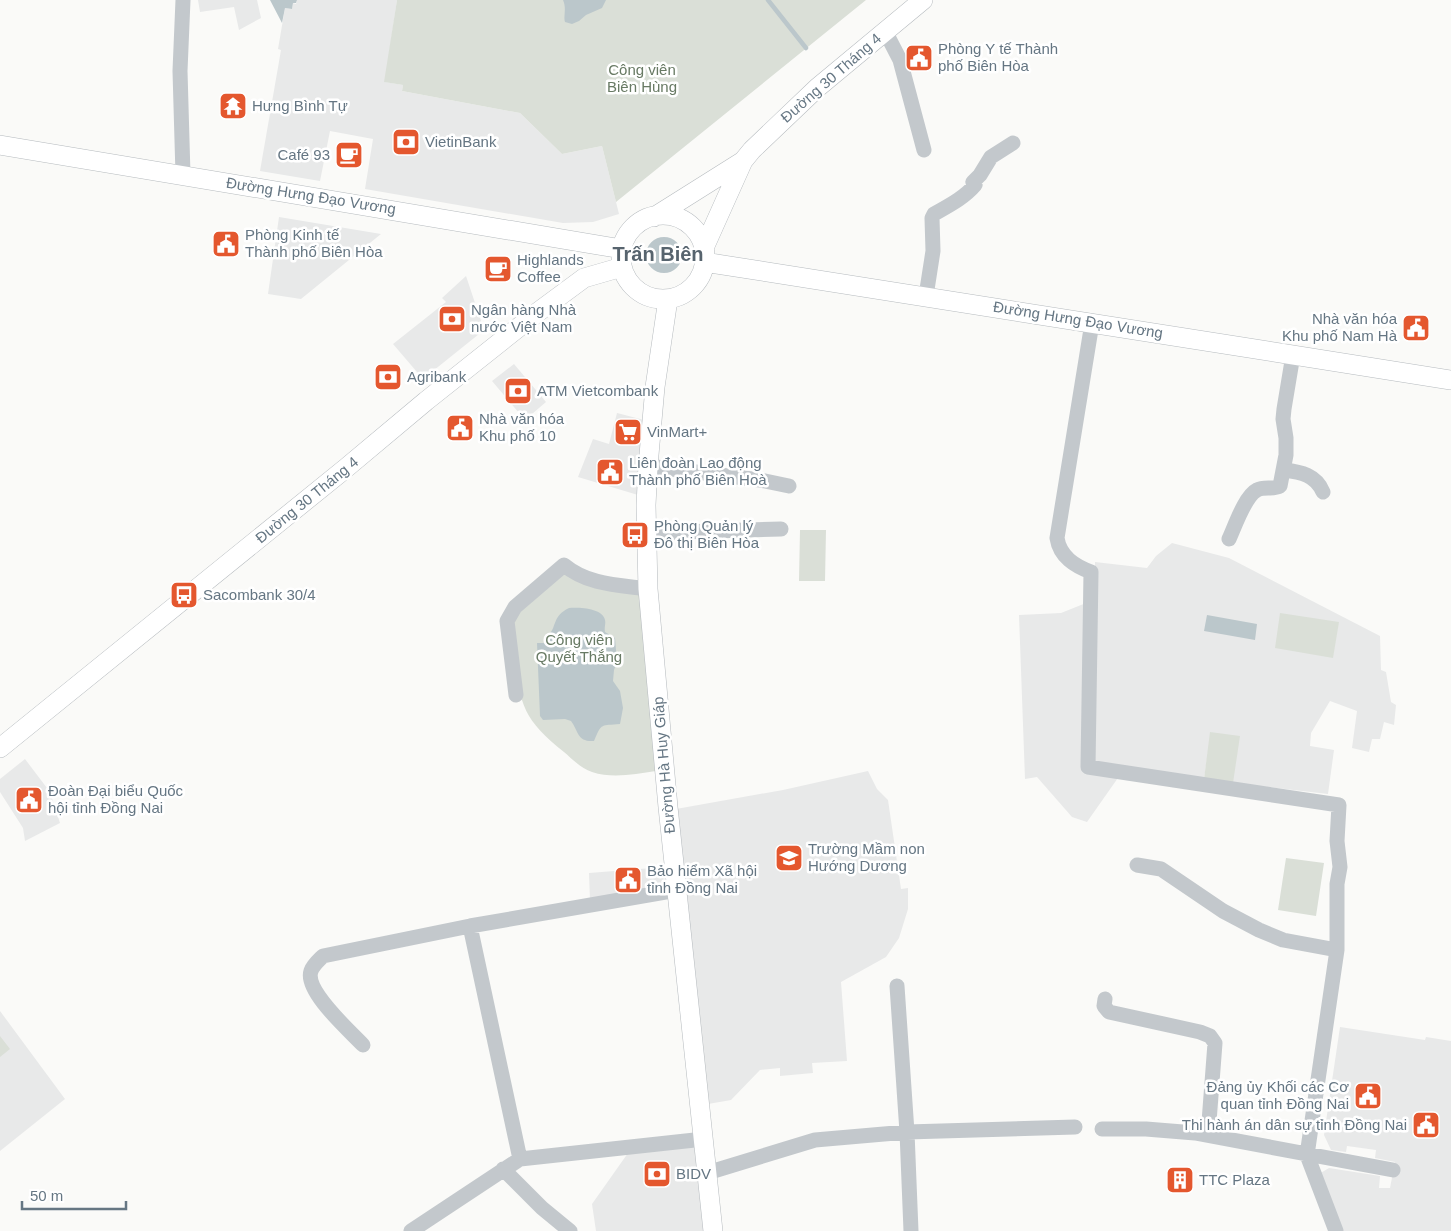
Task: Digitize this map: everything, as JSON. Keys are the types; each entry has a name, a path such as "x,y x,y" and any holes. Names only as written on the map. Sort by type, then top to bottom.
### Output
{"main road":[{"name":"Đường 30 Tháng 4","path":"654,217 744,161 765,137 802,102 923,0"},
{"name":"Đường Hưng Đạo Vương","path":"0,145 622,248"},
{"name":"Đường 30 Tháng 4","path":"704,255 744,161"},
{"path":"654,217 673,217 685,222 695,231 704,255 700,275 692,287 681,295 668,299 654,298 637,290 628,281 622,267 622,248 626,238 633,228 642,221 654,217"},
{"name":"Đường Hưng Đạo Vương","path":"704,255 926,296 1451,380"},
{"name":"Đường 30 Tháng 4","path":"0,748 346,468 426,400 538,312 584,278 622,267"},
{"name":"Đường Hà Huy Giáp","path":"668,299 655,388 648,466 646,533 648,589 713,1231"}],"street":[{"path":"183,0 180,71 183,175"},
{"path":"885,31 900,60 924,150"},
{"path":"926,296 933,251 932,218 934,214 972,189 975,185 973,182 980,175 991,157 1013,143"},
{"path":"1092,323 1057,531 1058,544 1069,561 1074,566 1091,572 1088,767 1339,805 1337,841 1340,867 1337,884 1337,950 1307,1155 1336,1231"},
{"path":"1229,538 1248,499 1255,490 1277,488 1280,486 1284,470 1286,438 1283,419 1292,355"},
{"path":"648,466 760,480 790,486"},
{"path":"1284,470 1305,473 1314,479 1324,492"},
{"path":"646,533 781,529"},
{"path":"516,695 507,620 516,607 549,577 564,565 575,574 590,580 648,589"},
{"path":"1137,865 1161,869 1223,911 1259,930 1284,940 1337,950"},
{"path":"363,1045 316,992 311,983 310,973 316,962 323,956 470,926 677,890"},
{"path":"470,926 520,1159"},
{"path":"898,986 907,1132 910,1231"},
{"path":"1105,999 1104,1006 1109,1012 1200,1032 1210,1036 1215,1043 1208,1135"},
{"path":"708,1173 815,1140 907,1132 1075,1127"},
{"path":"1102,1129 1146,1129 1208,1135 1393,1170"},
{"path":"411,1231 520,1159 704,1139"},
{"path":"504,1169 542,1208 570,1231"}],"shaded area":[{"path":"198,0 257,0 261,18 239,30 234,7 200,12"},
{"path":"270,0 297,0 296,3 293,3 292,9 285,8 282,23"},
{"path":"297,0 397,0 385,82 403,85 402,91 520,113 562,154 602,146 619,214 593,222 563,223 365,189 373,139 330,131 320,181 260,171 281,50 278,49 285,8 292,9 293,3 296,4"},
{"path":"563,0 606,0 602,8 572,24 565,22"},
{"path":"279,217 381,234 301,299 268,294"},
{"path":"664,237 677,242 682,255 677,268 664,273 651,268 646,255 651,242"},
{"name":"Ngân hàng Nhà nước Việt Nam","path":"466,276 484,330 423,379 393,344 446,302 442,298"},
{"name":"ATM Vietcombank","path":"514,364 546,402 525,420 492,381"},
{"name":"Liên đoàn Lao động Thành phố Biên Hoà","path":"617,413 644,420 638,495 578,477 593,439 609,444"},
{"path":"1172,543 1229,558 1380,636 1381,670 1386,672 1391,702 1396,705 1394,725 1384,722 1380,739 1372,739 1369,752 1352,748 1357,711 1330,701 1311,733 1310,746 1334,750 1328,794 1233,783 1211,732 1204,779 1091,764 1095,562 1147,568 1156,556"},
{"path":"1086,603 1084,767 1120,775 1087,822 1072,817 1037,777 1025,779 1019,615 1061,613"},
{"path":"569,608 584,608 600,613 605,620 605,632 615,638 617,662 613,681 620,691 623,708 620,724 603,726 594,741 581,738 571,721 565,719 543,720 540,716 537,643 548,643 548,636 557,618"},
{"path":"1207,615 1257,624 1255,640 1204,631"},
{"name":"Đoàn Đại biểu Quốc hội tỉnh Đồng Nai","path":"25,759 50,792 60,823 25,841 23,828 0,792 0,779"},
{"name":"Trường Mầm non Hướng Dương","path":"868,771 877,789 888,800 901,889 908,888 908,909 899,938 886,957 841,982 847,1061 812,1063 813,1073 780,1076 780,1068 760,1070 731,1100 708,1104 676,809 783,790"},
{"name":"Bảo hiểm Xã hội tỉnh Đồng Nai","path":"665,867 669,887 590,900 589,873"},
{"path":"0,1011 65,1099 0,1151"},
{"path":"1340,1027 1425,1040 1426,1037 1451,1041 1451,1231 1341,1231 1319,1174 1329,1168 1380,1176 1379,1188 1390,1188 1395,1162 1375,1158 1376,1150 1347,1146 1346,1152 1331,1150 1324,1135"},
{"name":"BIDV","path":"697,1145 705,1231 596,1231 592,1204 628,1153"}],"green space":[{"name":"Công viên Biên Hùng","path":"397,0 866,0 616,202 602,146 562,154 520,113 402,91 403,85 384,82"},
{"path":"800,530 826,530 825,581 799,581"},
{"name":"Công viên Quyết Thắng","path":"565,569 640,592 656,771 616,776 588,771 577,764 540,731 526,711 519,687 510,636 510,625 513,617 525,602"},
{"path":"1280,613 1339,622 1333,658 1275,648"},
{"path":"1210,732 1240,736 1233,783 1204,779"},
{"path":"1286,858 1324,863 1316,916 1278,910"},
{"path":"0,1036 10,1049 0,1057"}],"waterway":[{"path":"768,0 806,48"}],"place":[{"name":"Phòng Y tế Thành phố Biên Hòa","path":"919,58"},
{"name":"Hưng Bình Tự","path":"233,106"},
{"name":"VietinBank","path":"406,142"},
{"name":"Café 93","path":"349,155"},
{"name":"Phòng Kinh tế Thành phố Biên Hòa","path":"226,244"},
{"name":"Highlands Coffee","path":"498,269"},
{"name":"Ngân hàng Nhà nước Việt Nam","path":"452,319"},
{"name":"Nhà văn hóa Khu phố Nam Hà","path":"1416,328"},
{"name":"Agribank","path":"388,377"},
{"name":"ATM Vietcombank","path":"518,391"},
{"name":"Nhà văn hóa Khu phố 10","path":"460,428"},
{"name":"VinMart+","path":"628,432"},
{"name":"Liên đoàn Lao động Thành phố Biên Hoà","path":"610,472"},
{"name":"Phòng Quản lý Đô thị Biên Hòa","path":"635,535"},
{"name":"Sacombank 30/4","path":"184,595"},
{"name":"Đoàn Đại biểu Quốc hội tỉnh Đồng Nai","path":"29,800"},
{"name":"Trường Mầm non Hướng Dương","path":"789,858"},
{"name":"Bảo hiểm Xã hội tỉnh Đồng Nai","path":"628,880"},
{"name":"Đảng ủy Khối các Cơ quan tỉnh Đồng Nai","path":"1368,1096"},
{"name":"Thi hành án dân sự tỉnh Đồng Nai","path":"1426,1125"},
{"name":"BIDV","path":"657,1174"},
{"name":"TTC Plaza","path":"1180,1180"}],"district":[{"name":"Trấn Biên","path":"658,254"}]}
